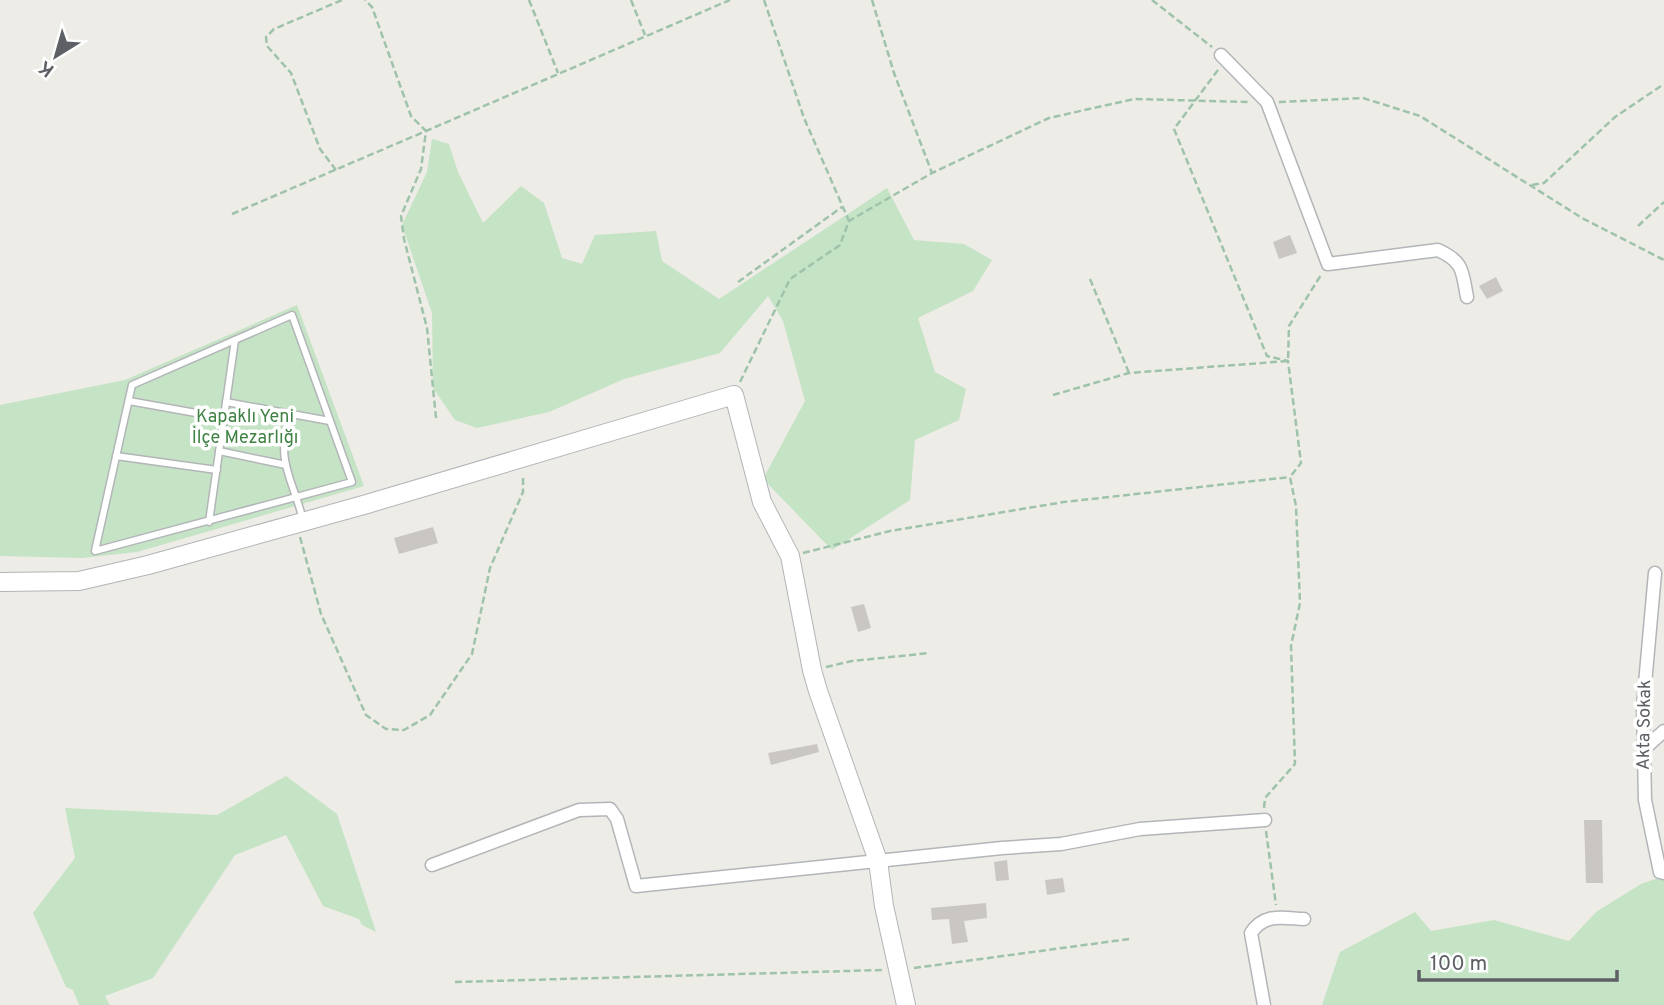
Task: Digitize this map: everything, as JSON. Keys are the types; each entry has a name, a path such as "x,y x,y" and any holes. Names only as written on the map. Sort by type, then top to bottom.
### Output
{"street":[{"path":"1222,55 1266,102 1328,264 1438,250 1453,257 1460,264 1467,297"},
{"path":"0,582 79,581 148,565 734,395 762,502 790,556 812,670 878,861 884,906 906,1005"},
{"name":"Akta Sokak","path":"1655,573 1643,706 1644,800 1660,872 1664,873"},
{"path":"1651,616 1664,605"},
{"path":"1644,749 1664,731"},
{"path":"432,865 579,810 610,809 617,819 636,886 1061,844 1140,829 1265,820"},
{"path":"1264,1005 1251,933 1258,922 1272,918 1304,919"}],"lane":[{"path":"292,315 352,482 95,551 132,385 235,340 292,315"},
{"path":"209,522 235,340"},
{"path":"129,401 224,418"},
{"path":"226,402 330,421"},
{"path":"290,414 283,452 300,523"},
{"path":"219,451 286,465"},
{"path":"116,456 217,470"}],"path":[{"path":"337,170 320,149 290,73 267,46 266,37 274,29 342,0"},
{"path":"365,0 372,7 411,116 426,131"},
{"path":"529,0 558,73"},
{"path":"631,0 645,35"},
{"path":"232,214 730,0"},
{"path":"764,0 804,118 849,221"},
{"path":"872,0 894,73 932,173"},
{"path":"1152,0 1222,55 1218,70 1174,129 1267,356 1288,361"},
{"path":"1531,185 1544,183 1615,117 1664,83"},
{"path":"734,395 790,279 840,245 849,221 932,173 1049,118 1133,99 1192,103 1363,98 1393,106 1420,116 1582,218 1664,260"},
{"path":"426,131 421,169 401,216 404,239 427,328 436,418"},
{"path":"1638,226 1664,202"},
{"path":"738,282 842,206"},
{"path":"790,556 890,531 1051,504 1290,477 1301,463 1288,361 1289,326 1328,264"},
{"path":"1090,279 1129,373"},
{"path":"1053,395 1129,373 1288,361"},
{"path":"300,523 321,614 366,715 386,729 404,730 430,715 472,654 490,568 523,492 523,457"},
{"path":"1272,918 1276,905 1265,820 1265,798 1295,764 1291,646 1300,603 1296,506 1290,477"},
{"path":"812,670 852,661 930,653"},
{"path":"455,982 898,970 1129,939"}],"green space":[{"path":"432,139 449,144 458,172 483,223 521,186 544,203 562,258 582,264 595,235 656,231 662,261 719,299 887,188 914,240 964,244 992,260 973,291 918,318 935,372 966,389 959,420 915,440 910,500 832,550 763,479 805,401 783,321 768,296 720,353 624,379 549,412 477,428 455,420 433,388 432,313 402,225 427,172"},
{"name":"Kapaklı Yeni İlçe Mezarlığı","path":"297,305 364,486 137,552 82,558 0,556 0,405 125,380"},
{"path":"286,776 337,814 376,932 362,925 359,919 323,906 286,835 235,855 153,978 105,996 110,1005 79,1005 73,990 66,987 33,913 75,858 65,808 217,815"},
{"path":"1664,876 1664,1005 1322,1005 1340,952 1415,912 1431,931 1494,920 1569,941 1596,912 1641,884"}],"building":[{"path":"1290,235 1297,253 1279,259 1273,242"},
{"path":"1496,277 1503,291 1487,299 1479,286"},
{"path":"433,527 438,543 399,554 394,538"},
{"path":"864,604 871,628 858,632 851,607"},
{"path":"817,744 819,752 771,765 768,753"},
{"path":"1584,820 1602,820 1603,883 1586,883"},
{"path":"1007,860 1009,880 996,881 994,862"},
{"path":"1063,878 1065,892 1047,895 1045,880"},
{"path":"986,903 987,918 964,921 968,942 952,944 949,919 932,920 931,908"}]}
